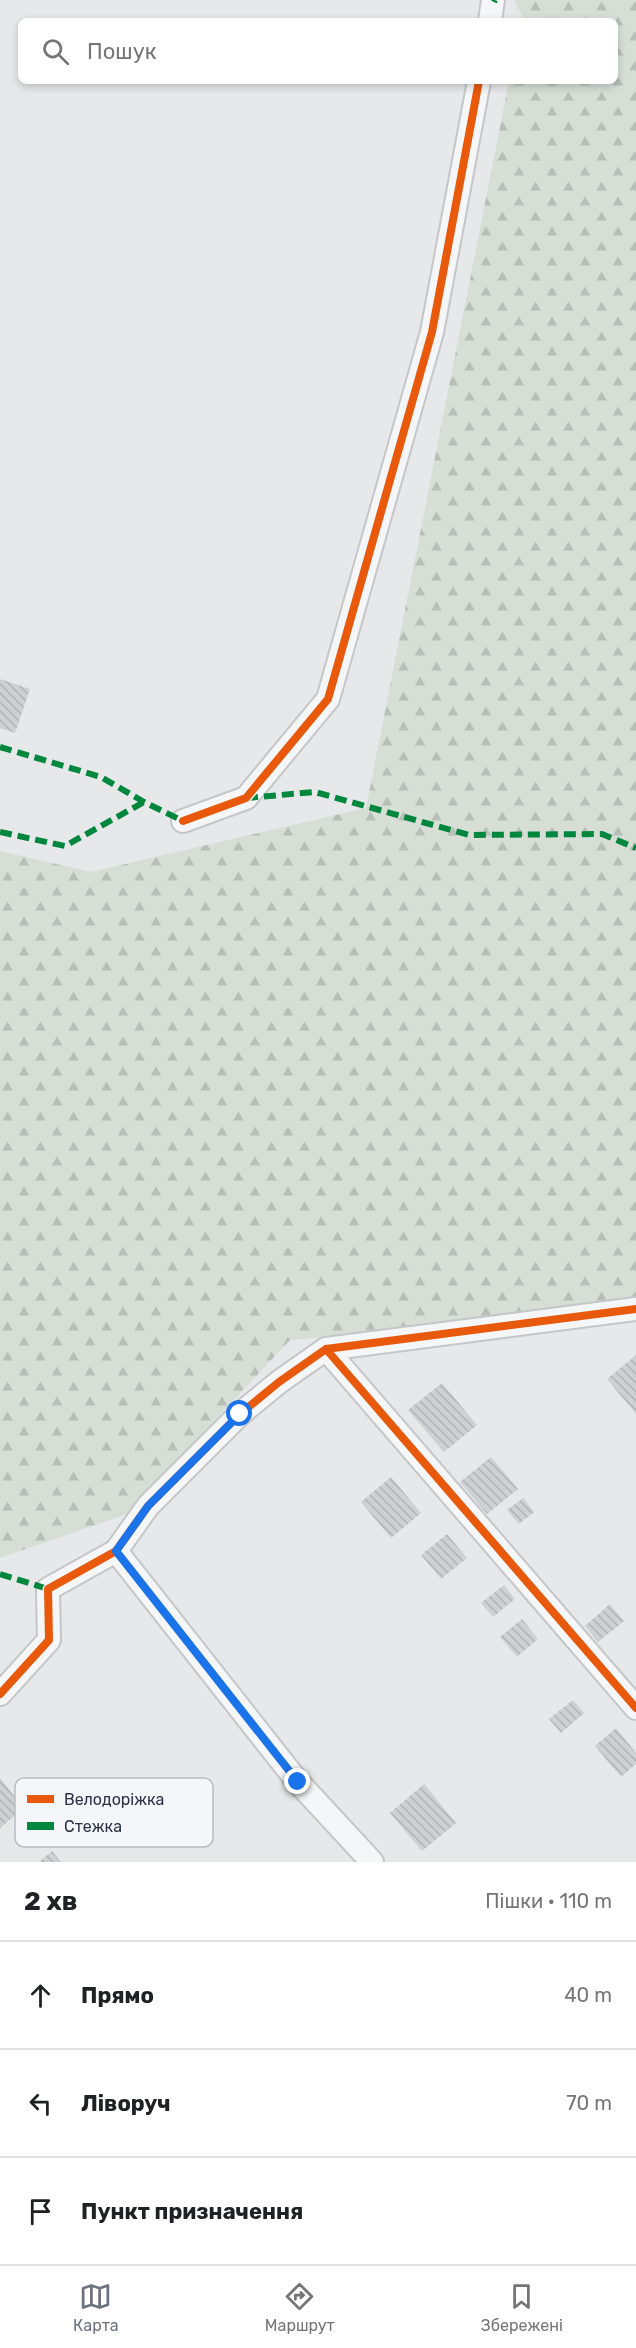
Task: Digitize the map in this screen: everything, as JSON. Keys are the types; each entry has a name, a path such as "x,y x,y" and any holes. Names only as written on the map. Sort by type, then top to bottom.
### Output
{"street":[{"path":"490,18 493,0"},
{"path":"183,820 246,798 328,699 432,332 478,84"},
{"path":"0,1694 49,1640 48,1589 116,1551 148,1506 240,1414 279,1382 326,1349 636,1309"},
{"path":"326,1349 636,1708"},
{"path":"116,1551 298,1782 372,1862"}],"green space":[{"path":"514,0 636,0 636,1313 290,1340 127,1514 0,1558 0,851 91,872 366,808 508,84 618,84 618,18 522,18"}],"building":[{"path":"0,679 30,689 15,733 0,728"},
{"path":"636,1355 636,1414 607,1379"},
{"path":"442,1383 477,1425 444,1452 408,1410"},
{"path":"491,1457 518,1489 487,1514 460,1482"},
{"path":"391,1477 421,1513 391,1538 361,1502"},
{"path":"523,1498 534,1512 519,1524 507,1510"},
{"path":"447,1534 467,1558 441,1579 421,1555"},
{"path":"504,1585 515,1599 493,1617 481,1603"},
{"path":"610,1604 624,1621 598,1642 585,1626"},
{"path":"522,1619 538,1639 517,1657 500,1637"},
{"path":"573,1700 584,1713 561,1733 549,1719"},
{"path":"616,1728 636,1753 636,1764 621,1777 595,1746"},
{"path":"0,1778 15,1797 15,1816 0,1828"},
{"path":"424,1784 456,1823 422,1851 390,1813"},
{"path":"52,1851 61,1862 39,1862"}],"marked path":[{"path":"0,747 101,777 183,821"},
{"path":"246,798 315,792 469,835 602,834 636,848"},
{"path":"0,832 65,846 144,802"},
{"path":"0,1574 48,1589"}],"cycle path":[{"path":"183,821 246,798 328,699 432,332 478,84"},
{"path":"0,1694 49,1640 48,1589 116,1551 148,1506 240,1414 279,1382 326,1349 636,1309"},
{"path":"326,1349 636,1708"}],"route":[{"path":"240,1414 148,1506 116,1551 298,1782"}]}
